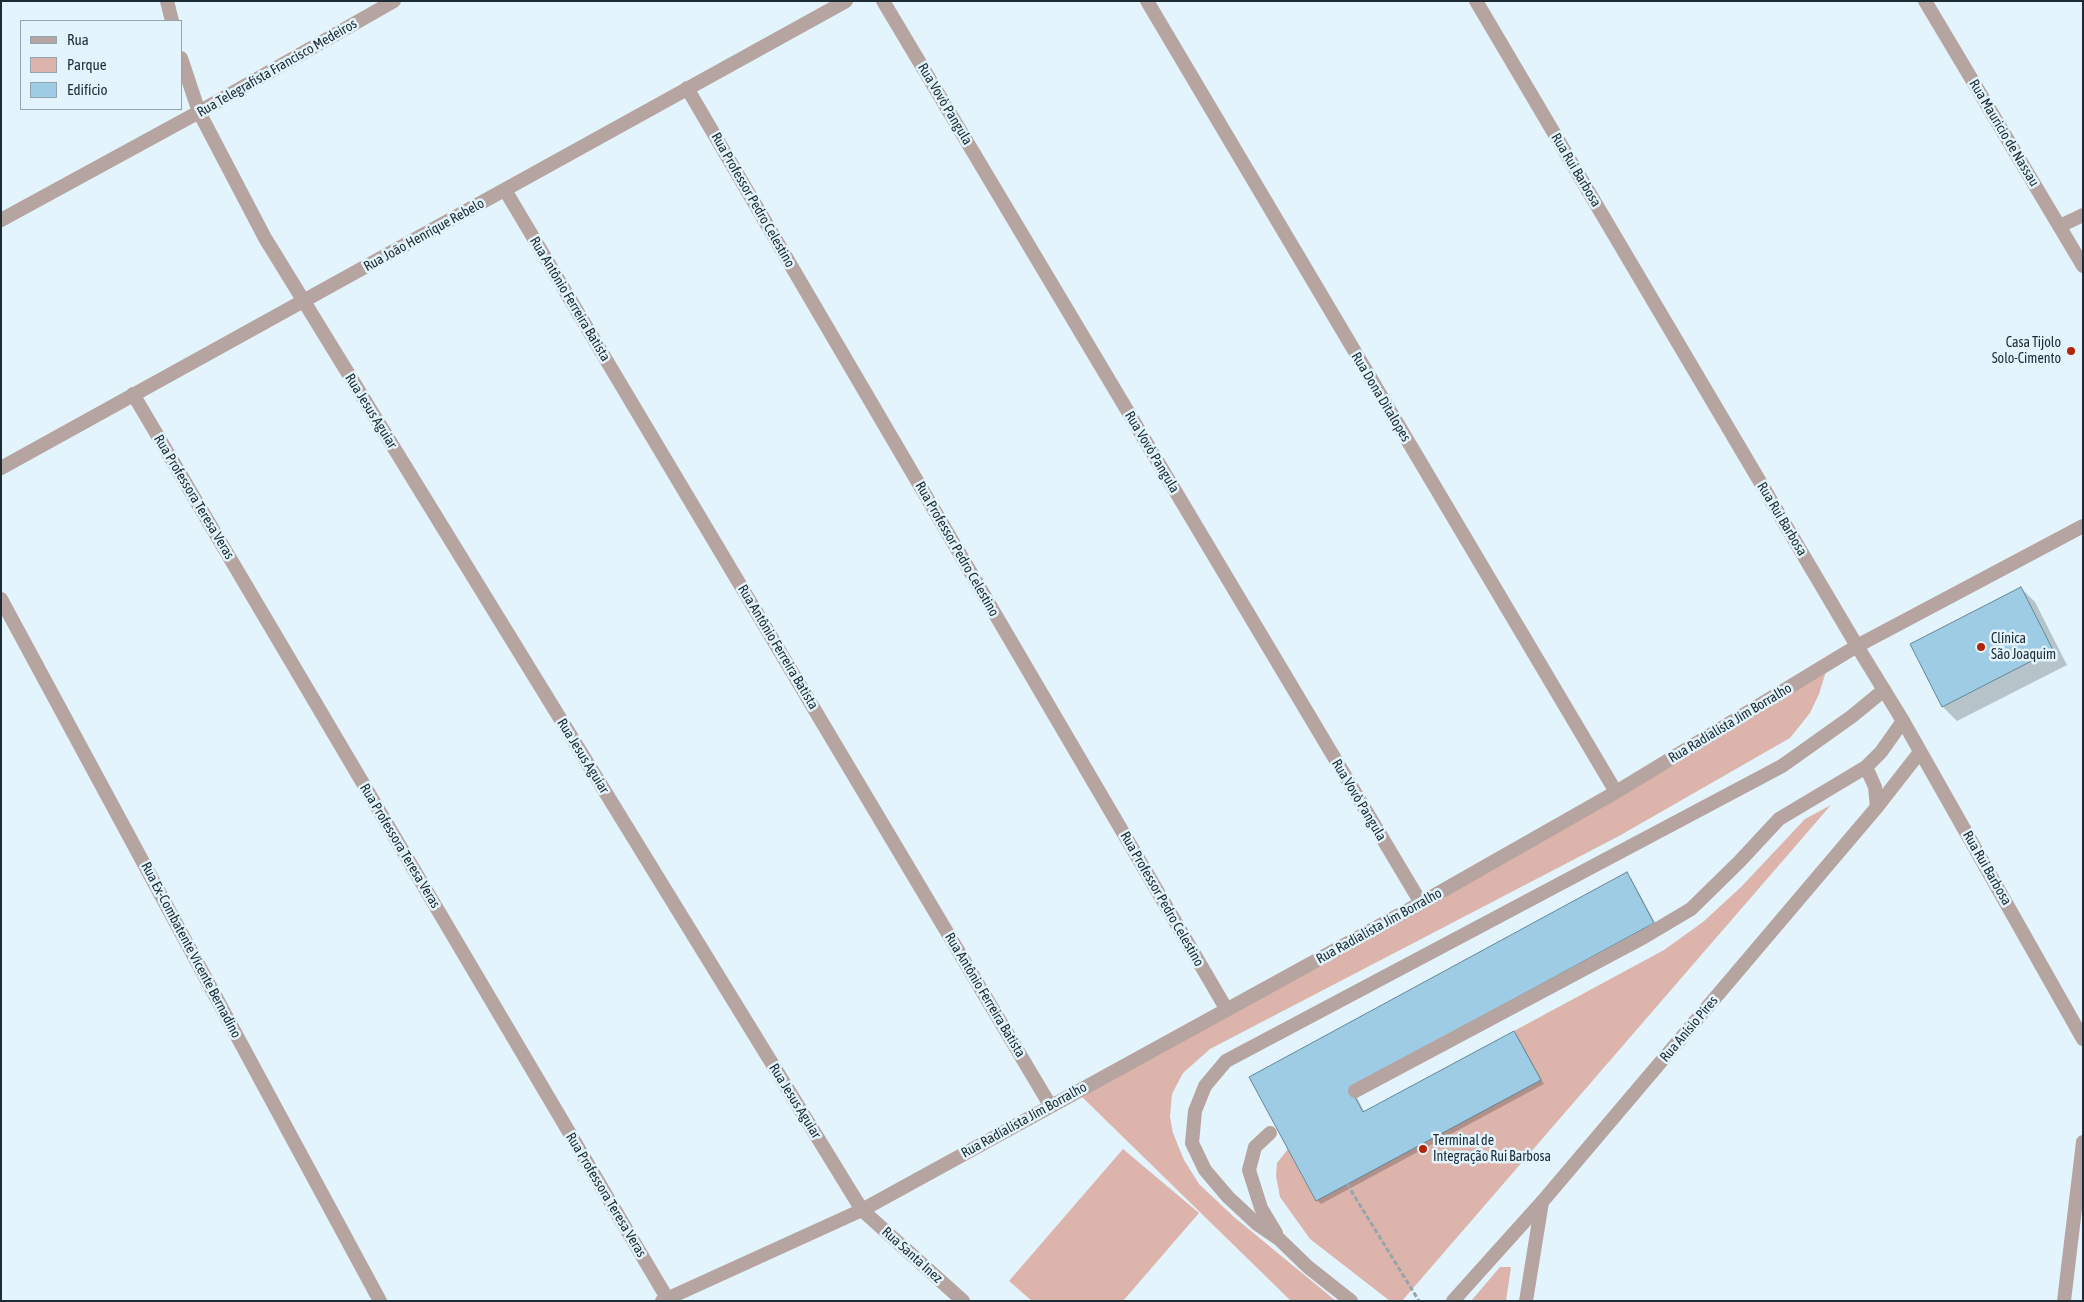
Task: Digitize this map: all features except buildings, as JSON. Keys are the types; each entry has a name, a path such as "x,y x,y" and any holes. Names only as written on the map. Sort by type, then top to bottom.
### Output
{"street":[{"path":"167,1 172,20"},
{"name":"Rua Telegrafista Francisco Medeiros","path":"1,220 199,112 394,1"},
{"name":"Rua João Henrique Rebelo","path":"1,468 846,1"},
{"name":"Rua Vovò Pangula","path":"883,1 1421,903"},
{"name":"Rua Dona Ditalopes","path":"1147,1 1616,792"},
{"name":"Rua Rui Barbosa","path":"1476,1 1857,646 1903,720 2083,1039"},
{"name":"Rua Mauricio de Nassau","path":"1925,1 2083,266"},
{"name":"Rua Jesus Aguiar","path":"182,61 199,112 265,238 862,1210"},
{"name":"Rua Professor Pedro Celestino","path":"688,88 1227,1010"},
{"name":"Rua Antônio Ferreira Batista","path":"505,190 1050,1105"},
{"path":"2060,226 2083,215"},
{"name":"Rua Professora Teresa Veras","path":"133,394 664,1299"},
{"name":"Rua Radialista Jim Borralho","path":"664,1299 862,1210 1050,1105 1421,903 1616,792 1857,646 2083,526"},
{"name":"Rua Ex-Combatente Vicente Bernadino","path":"1,599 380,1301"},
{"path":"1351,1301 1308,1267 1279,1239 1257,1224 1228,1197 1205,1170 1192,1143 1195,1111 1205,1086 1226,1061 1782,766 1851,717 1884,690"},
{"path":"1355,1091 1691,909 1779,819 1866,767 1881,752 1903,720"},
{"name":"Rua Anísio Pires","path":"1453,1301 1542,1202 1877,807 1920,752"},
{"path":"1866,767 1875,787 1877,807"},
{"path":"1270,1133 1255,1147 1249,1170 1261,1208 1279,1239"},
{"path":"2064,1301 2083,1142"},
{"path":"1526,1301 1542,1202"},
{"name":"Rua Santa Inez","path":"862,1210 963,1301"}],"path":[{"path":"1347,1184 1419,1301"}],"green space":[{"path":"1827,668 1819,694 1810,713 1790,738 1619,836 1210,1049 1183,1073 1172,1094 1170,1117 1173,1133 1184,1160 1199,1184 1234,1217 1336,1301 1291,1301 1079,1094"},
{"path":"1831,805 1402,1301 1390,1301 1310,1239 1280,1197 1276,1176 1277,1163 1288,1149 1316,1201 1540,1079 1514,1031 1664,950 1703,922 1741,887 1805,819"},
{"path":"1123,1149 1199,1213 1123,1301 1032,1301 1009,1281"},
{"path":"1500,1267 1511,1267 1506,1301 1471,1301"}],"place":[{"name":"Casa Tijolo Solo-Cimento","path":"2071,351"},
{"name":"Clínica São Joaquim","path":"1981,647"},
{"name":"Terminal de Integração Rui Barbosa","path":"1423,1149"}]}
